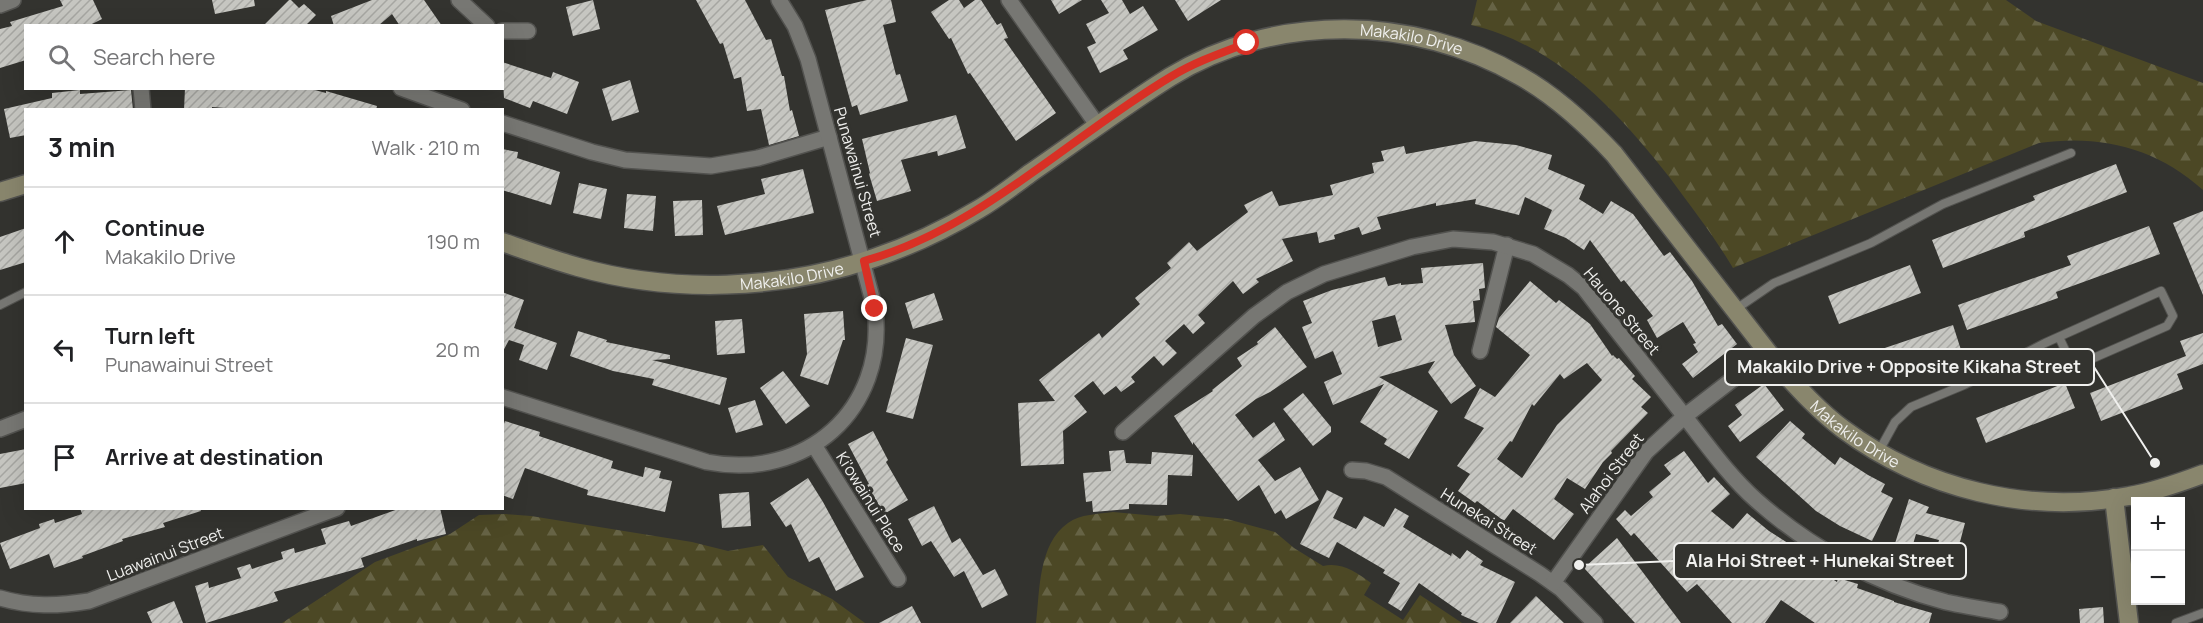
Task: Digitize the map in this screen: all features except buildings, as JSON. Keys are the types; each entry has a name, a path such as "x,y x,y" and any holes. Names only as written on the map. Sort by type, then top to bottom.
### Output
{"street":[{"path":"0,5 13,0"},
{"path":"459,0 485,24"},
{"name":"Punawainui Street","path":"504,398 696,458 723,465 739,466 785,459 814,445 839,425 849,413 871,371 875,356 877,325 864,261 802,42 779,0"},
{"path":"1010,0 1098,126"},
{"name":"Makakilo Drive","path":"504,243 580,268 638,279 697,284 757,283 816,274 864,261 928,237 981,208 1173,75 1209,57 1247,43 1287,34 1327,29 1367,29 1408,34 1447,44 1485,58 1521,76 1555,98 1586,124 1614,154 1768,352 1809,400 1842,428 1878,453 1917,472 1957,487 1999,497 2042,502 2086,502 2114,498 2171,486 2203,474"},
{"path":"504,31 528,32"},
{"path":"141,90 143,108"},
{"path":"407,90 456,108"},
{"path":"504,124 592,152 625,160 711,166 758,158 829,137"},
{"path":"0,192 24,185"},
{"name":"Hauone Street","path":"1123,432 1270,303 1305,282 1324,274 1432,242 1473,239 1507,245 1551,263 1584,288 1717,460 1755,499 1798,533 1844,562 1894,585 1946,602 2000,612"},
{"path":"1480,351 1507,245"},
{"name":"Alahoi Street","path":"1553,583 1646,452 1685,416 1768,352"},
{"path":"0,429 24,420"},
{"name":"Ki'owainui Place","path":"814,445 898,579"},
{"name":"Hunekai Street","path":"1352,470 1366,471 1386,477 1553,583 1580,606 1595,623"},
{"path":"2114,498 2129,623"},
{"name":"Luawainui Street","path":"0,598 31,605 50,606 89,601 332,510"}],"lane":[{"path":"1735,310 1774,283 1871,243 1959,197 2071,153"},
{"path":"1878,453 1898,418 1911,406 1964,385 2059,337 2161,291 2173,316 2167,326 2073,368 2059,337"},
{"path":"0,305 24,293"},
{"path":"2176,623 2203,613"}],"green space":[{"path":"1477,0 2006,0 2036,21 2203,83 2203,190 2167,164 2127,147 2084,141 2039,143 1733,268 1711,233 1670,178 1607,106 1583,84 1531,48 1471,25"},
{"path":"1113,512 1157,516 1180,514 1227,519 1275,532 1294,548 1323,566 1343,567 1371,583 1364,595 1403,620 1420,595 1462,623 1036,623 1042,569 1051,543 1058,532 1078,518"},
{"path":"479,515 531,516 692,542 728,551 763,545 788,577 832,599 865,623 282,623 375,562 450,534"}],"place":[{"name":"Makakilo Drive + Opposite Kikaha Street","path":"2155,463"},
{"name":"Ala Hoi Street + Hunekai Street","path":"1579,565"}],"route":[{"path":"875,309 864,261 928,237 981,208 1173,75 1209,57 1247,43"}]}
